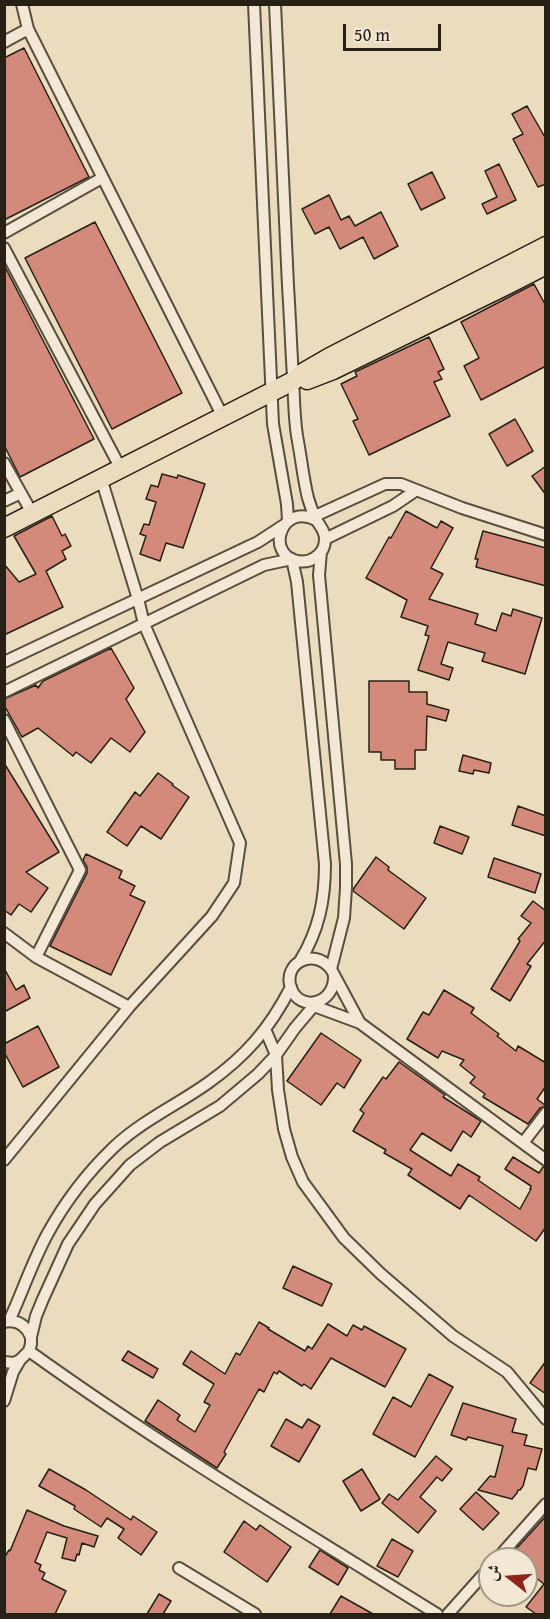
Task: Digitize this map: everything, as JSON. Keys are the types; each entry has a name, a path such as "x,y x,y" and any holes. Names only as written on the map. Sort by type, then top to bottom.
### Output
{"main road":[{"path":"4,528 272,392 330,357 546,246"},
{"path":"293,381 310,379 333,370 546,265"}],"street":[{"path":"22,4 27,29 223,417"},
{"path":"254,4 273,424 287,504 286,523 280,532 279,540 285,555 300,562 315,558 321,552 325,539 324,532 314,518 308,500 294,420 275,4"},
{"path":"4,42 27,29"},
{"path":"4,233 102,178"},
{"path":"4,248 121,469"},
{"path":"4,463 32,513"},
{"path":"4,1160 129,1006 212,916 234,884 240,843 144,624 102,478"},
{"path":"4,662 258,542 295,517 314,518 385,484 401,484 462,508 546,535"},
{"path":"325,539 393,506 415,491"},
{"path":"4,501 21,493"},
{"path":"4,1362 14,1363 26,1356 29,1351 36,1316 68,1244 102,1196 130,1165 160,1142 220,1106 258,1074 276,1055 312,1003 329,995 334,982 333,972 344,918 346,864 320,575 321,552"},
{"path":"4,692 264,564 292,560"},
{"path":"292,560 297,582 325,864 325,887 321,913 316,931 300,961"},
{"path":"4,720 80,870 36,957"},
{"path":"4,933 36,957 129,1006"},
{"path":"360,1023 327,963 321,959 307,958 294,966 291,973 291,987 300,999 360,1023 546,1160"},
{"path":"31,1337 23,1325 7,1322 48,1234 76,1188 115,1147 148,1119 215,1077 253,1045 279,1010 291,987"},
{"path":"265,1029 276,1055 284,1129 289,1147 303,1182 316,1201 344,1238 381,1274 453,1336 507,1372 546,1419"},
{"path":"523,1143 546,1113"},
{"path":"29,1351 180,1453 438,1614"},
{"path":"4,1401 13,1372 20,1360"},
{"path":"508,1547 546,1504"},
{"path":"179,1568 255,1614"},
{"path":"448,1614 478,1580"}],"building":[{"path":"24,48 89,177 4,220 4,58"},
{"path":"527,106 546,139 546,184 538,187 513,139 523,134 512,114"},
{"path":"499,164 516,200 487,214 482,204 497,197 485,171"},
{"path":"432,172 445,198 421,210 408,184"},
{"path":"329,195 341,220 349,216 355,226 381,212 398,246 374,259 363,237 340,249 329,227 315,234 302,209"},
{"path":"95,222 182,393 112,429 25,258"},
{"path":"4,265 94,439 20,477 4,445"},
{"path":"534,284 546,306 546,366 481,400 464,366 479,358 461,322"},
{"path":"429,337 444,369 438,372 442,379 434,382 450,416 369,455 353,421 358,419 341,384 357,376 355,372"},
{"path":"515,419 533,451 507,466 489,434"},
{"path":"546,466 546,495 532,476"},
{"path":"162,474 177,478 178,475 205,484 183,548 166,543 160,561 140,554 146,536 140,534 144,524 149,525 156,502 146,499 151,485 158,487"},
{"path":"406,511 437,528 441,521 453,528 431,568 443,574 429,599 478,614 475,624 496,631 502,613 511,616 513,609 542,618 525,674 482,661 485,653 448,642 441,664 453,668 449,680 418,670 429,636 425,635 428,626 401,617 407,600 366,578"},
{"path":"52,516 62,536 65,534 71,546 62,551 66,559 46,571 63,607 4,635 4,564 19,582 36,574 14,536"},
{"path":"483,531 546,548 546,586 476,567 478,559 475,559"},
{"path":"111,648 134,688 126,699 145,732 130,752 111,738 91,763 76,752 73,756 38,728 22,737 4,705 4,699 36,685 38,688 43,681"},
{"path":"369,681 409,681 409,692 427,692 427,704 449,710 446,721 427,716 426,750 415,750 415,769 395,769 395,760 381,760 381,752 369,752"},
{"path":"463,755 491,763 489,773 474,770 473,774 459,771"},
{"path":"4,763 59,852 26,872 48,888 31,912 19,904 11,915 4,910"},
{"path":"158,773 189,797 161,839 141,826 127,846 107,832 135,792 140,796"},
{"path":"518,806 546,816 546,836 512,825"},
{"path":"440,826 469,837 462,854 434,843"},
{"path":"86,854 122,871 119,878 135,886 130,895 145,902 111,975 50,946 87,873 83,860"},
{"path":"376,857 389,867 388,870 426,898 404,929 353,891"},
{"path":"494,858 541,874 535,893 488,877"},
{"path":"533,901 546,911 546,940 527,964 531,966 510,1001 491,989 520,941 518,939 531,923 521,916"},
{"path":"4,968 16,990 24,985 30,998 4,1012"},
{"path":"444,990 474,1008 471,1013 499,1034 497,1036 516,1051 518,1046 546,1063 546,1086 537,1099 546,1106 540,1108 528,1124 483,1097 485,1094 470,1083 475,1077 460,1065 464,1060 442,1051 438,1058 407,1039 423,1012 429,1015"},
{"path":"38,1026 59,1067 23,1087 4,1052 4,1044"},
{"path":"321,1033 361,1060 344,1088 337,1083 321,1105 287,1081"},
{"path":"399,1062 445,1095 443,1097 481,1121 471,1137 463,1131 451,1151 422,1133 410,1150 451,1176 458,1164 480,1177 478,1180 520,1209 531,1186 505,1169 513,1157 539,1173 543,1167 546,1167 546,1227 536,1241 469,1195 460,1209 408,1175 412,1169 384,1153 386,1150 353,1131 364,1113 360,1110 383,1077 386,1079"},
{"path":"293,1266 332,1284 322,1306 283,1288"},
{"path":"259,1322 305,1351 308,1346 312,1349 328,1324 347,1336 353,1325 362,1330 364,1326 406,1349 385,1387 331,1358 311,1389 279,1371 277,1374 274,1372 264,1392 259,1389 217,1468 145,1421 158,1400 180,1415 177,1420 195,1432 210,1405 204,1402 214,1384 183,1364 191,1351 225,1374 236,1353 240,1355"},
{"path":"128,1351 158,1369 153,1378 122,1360"},
{"path":"546,1361 546,1394 530,1383"},
{"path":"429,1374 453,1387 415,1457 373,1434 393,1397 411,1407"},
{"path":"463,1403 516,1419 512,1432 527,1435 524,1445 542,1449 536,1470 528,1468 523,1486 512,1499 478,1490 490,1476 495,1477 503,1446 451,1435"},
{"path":"286,1419 302,1428 308,1419 320,1426 299,1462 271,1446"},
{"path":"436,1456 452,1469 442,1481 437,1477 420,1497 436,1511 418,1533 382,1503 389,1494 398,1500"},
{"path":"49,1469 131,1520 133,1516 157,1532 141,1555 118,1538 124,1529 107,1518 101,1527 74,1509 75,1506 39,1486"},
{"path":"362,1469 380,1499 361,1511 343,1481"},
{"path":"476,1492 499,1513 483,1530 460,1509"},
{"path":"27,1510 64,1526 98,1536 94,1547 82,1543 75,1561 62,1558 67,1538 47,1532 35,1562 41,1565 39,1570 45,1573 42,1579 66,1591 55,1614 4,1614 4,1558 10,1551"},
{"path":"546,1516 546,1614 536,1614 526,1607 538,1607 538,1592 544,1584 538,1579 538,1547 518,1547"},
{"path":"244,1521 256,1530 260,1525 291,1547 267,1582 224,1552"},
{"path":"392,1539 413,1551 398,1577 377,1566"},
{"path":"320,1550 348,1568 338,1585 309,1567"},
{"path":"159,1594 171,1601 163,1614 147,1614"},
{"path":"341,1596 373,1614 330,1614"}]}
